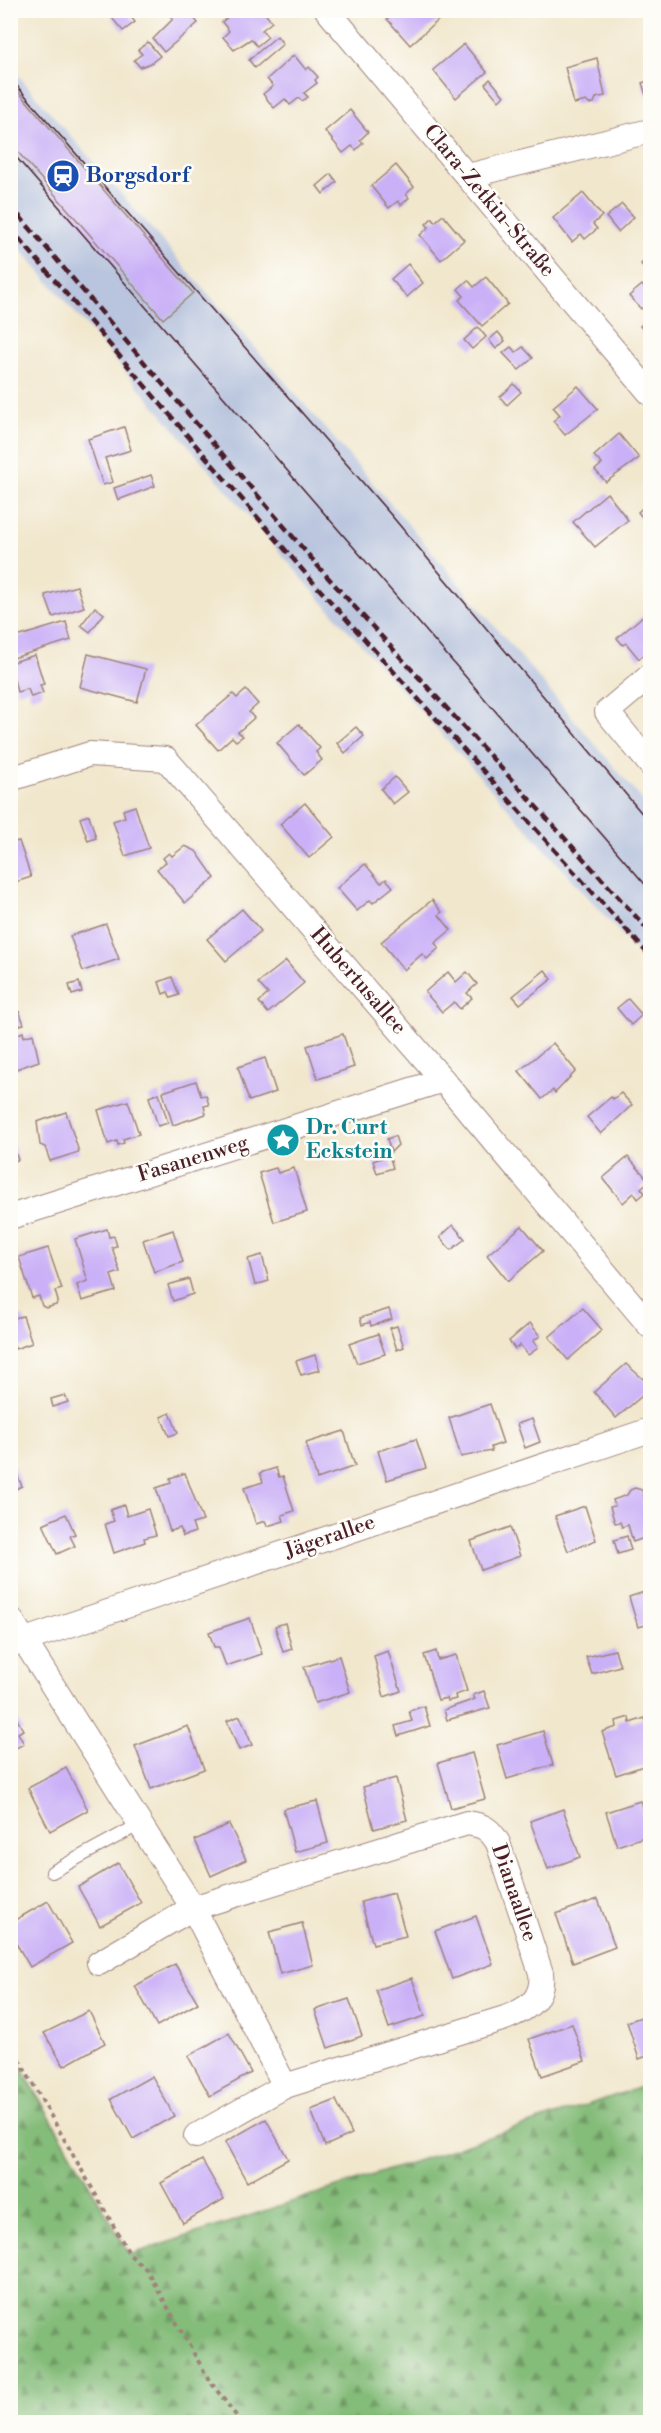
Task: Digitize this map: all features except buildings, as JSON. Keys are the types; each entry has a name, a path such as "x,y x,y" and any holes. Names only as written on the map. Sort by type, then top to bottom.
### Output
{"street":[{"name":"Clara-Zetkin-Straße","path":"327,10 651,393"},
{"path":"468,176 651,131"},
{"path":"651,676 607,712 651,764"},
{"name":"Hubertusallee","path":"10,778 90,754 166,759 443,1080 651,1326"},
{"name":"Fasanenweg","path":"10,1216 443,1080"},
{"name":"Jägerallee","path":"17,1642 651,1430"},
{"path":"10,1618 17,1642 140,1824 193,1908 285,2086"},
{"name":"Dianaallee","path":"99,1963 193,1908 467,1823 480,1824 492,1831 541,1973 542,1986 536,1999 526,2010 285,2086 196,2136"}],"lane":[{"path":"52,1872 140,1824"}],"path":[{"path":"10,2044 130,2255 146,2269 209,2379 241,2422"}],"shaded area":[{"path":"10,66 403,518 650,809 650,966 313,591 11,238"}],"green space":[{"path":"10,2048 130,2255 650,2084 650,2422 11,2422"}],"tram line":[{"path":"10,78 391,515 650,823"},
{"path":"10,150 650,890"}],"railway":[{"path":"10,205 323,572 650,932"},
{"path":"10,228 312,581 650,956"}],"place":[{"name":"Borgsdorf","path":"63,176"},
{"name":"Dr. Curt Eckstein","path":"283,1140"}]}
